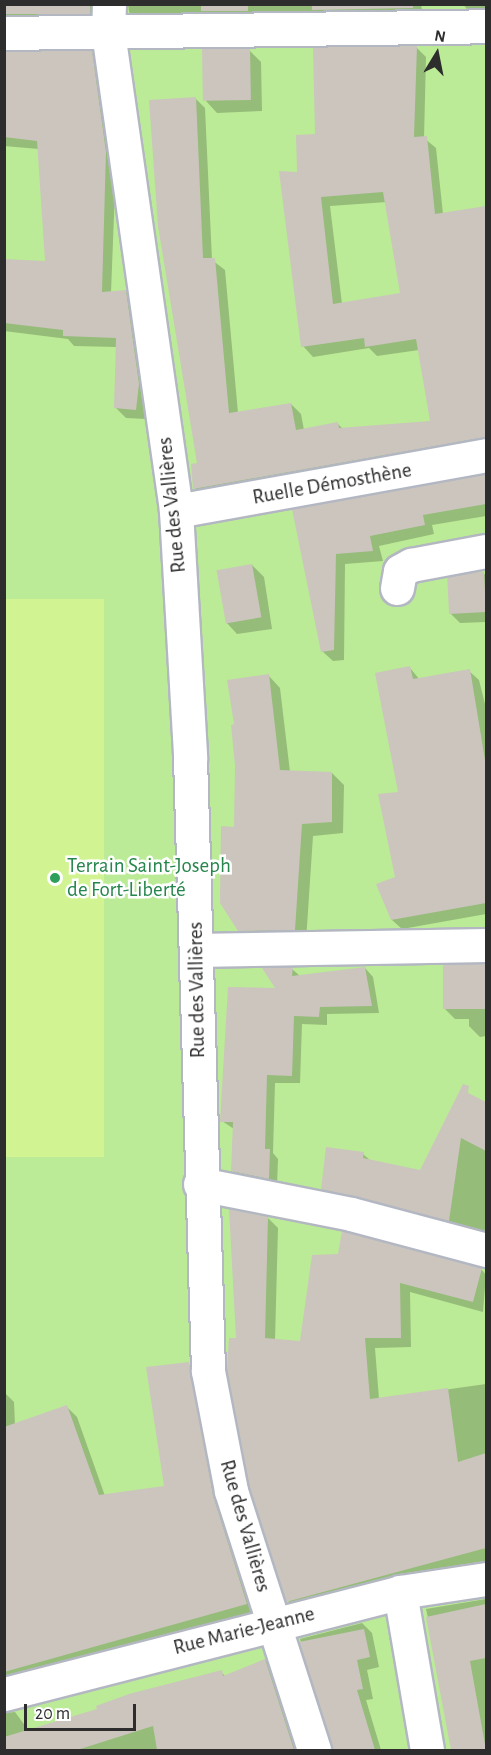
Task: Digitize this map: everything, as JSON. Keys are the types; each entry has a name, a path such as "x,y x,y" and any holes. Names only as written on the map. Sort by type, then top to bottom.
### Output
{"street":[{"path":"4,33 108,18 486,26"},
{"name":"Rue des Vallières","path":"108,18 176,511 196,950 200,1184 208,1371 231,1491 314,1750"},
{"name":"Ruelle Démosthène","path":"176,511 486,455"},
{"path":"397,588 400,571 411,565 486,551"},
{"path":"196,950 486,945"},
{"path":"200,1184 351,1214 486,1250"},
{"name":"Rue Marie-Jeanne","path":"4,1694 400,1592 486,1579"},
{"path":"400,1592 427,1750"}],"green space":[{"path":"5,5 486,5 486,1750 5,1750"},
{"name":"Terrain Saint-Joseph de Fort-Liberté","path":"5,599 104,599 104,1157 5,1157"}],"building":[{"path":"4,4 90,4 90,14 4,14"},
{"path":"201,4 248,4 248,11 201,11"},
{"path":"312,4 413,4 413,8 312,10"},
{"path":"417,46 414,137 427,136 435,214 486,206 486,437 193,489 191,464 197,463 158,226 149,100 196,97 203,258 215,258 229,413 291,403 296,430 338,422 339,428 430,421 416,339 365,347 364,338 301,347 279,171 297,172 296,135 315,134 313,47","holes":["383,192 400,293 333,304 321,197"]},
{"path":"250,48 251,100 203,101 202,49"},
{"path":"92,50 106,152 102,292 126,290 139,384 136,410 114,408 116,338 63,336 63,330 4,323 4,259 45,261 37,141 4,137 4,52"},
{"path":"486,474 486,504 423,515 425,525 370,536 373,551 336,554 334,650 321,652 292,509"},
{"path":"252,564 261,617 226,623 217,570"},
{"path":"484,572 486,612 449,614 447,574"},
{"path":"410,666 413,679 470,669 486,766 486,903 391,920 376,884 395,877 378,794 398,792 375,673"},
{"path":"269,674 280,770 332,772 332,822 302,824 295,930 238,931 220,903 221,826 234,827 235,766 231,725 234,724 227,680"},
{"path":"443,964 486,964 486,1009 443,1009"},
{"path":"293,967 292,976 365,967 372,1006 320,1007 319,1017 294,1016 292,1076 267,1075 265,1149 270,1149 269,1179 231,1171 233,1122 220,1122 228,987 275,988 262,968"},
{"path":"463,1084 469,1086 468,1093 486,1102 486,1151 461,1138 449,1221 321,1189 326,1147 364,1152 363,1158 420,1170"},
{"path":"229,1209 268,1217 265,1338 300,1341 312,1255 338,1254 342,1231 482,1268 473,1302 400,1283 401,1338 365,1338 370,1399 448,1388 458,1462 486,1453 486,1548 286,1602 249,1486 227,1369 229,1338 236,1338"},
{"path":"189,1362 213,1495 247,1604 4,1672 4,1427 67,1405 99,1495 164,1486 146,1367"},
{"path":"486,1604 486,1658 470,1661 486,1750 451,1750 426,1617"},
{"path":"364,1629 370,1657 357,1660 363,1689 357,1690 375,1750 332,1750 299,1642"},
{"path":"265,1659 294,1750 157,1750 153,1726 77,1750 4,1750 4,1737 97,1709 96,1706 129,1694 222,1670 223,1676"}],"place":[{"name":"Terrain Saint-Joseph de Fort-Liberté","path":"55,878"}]}
